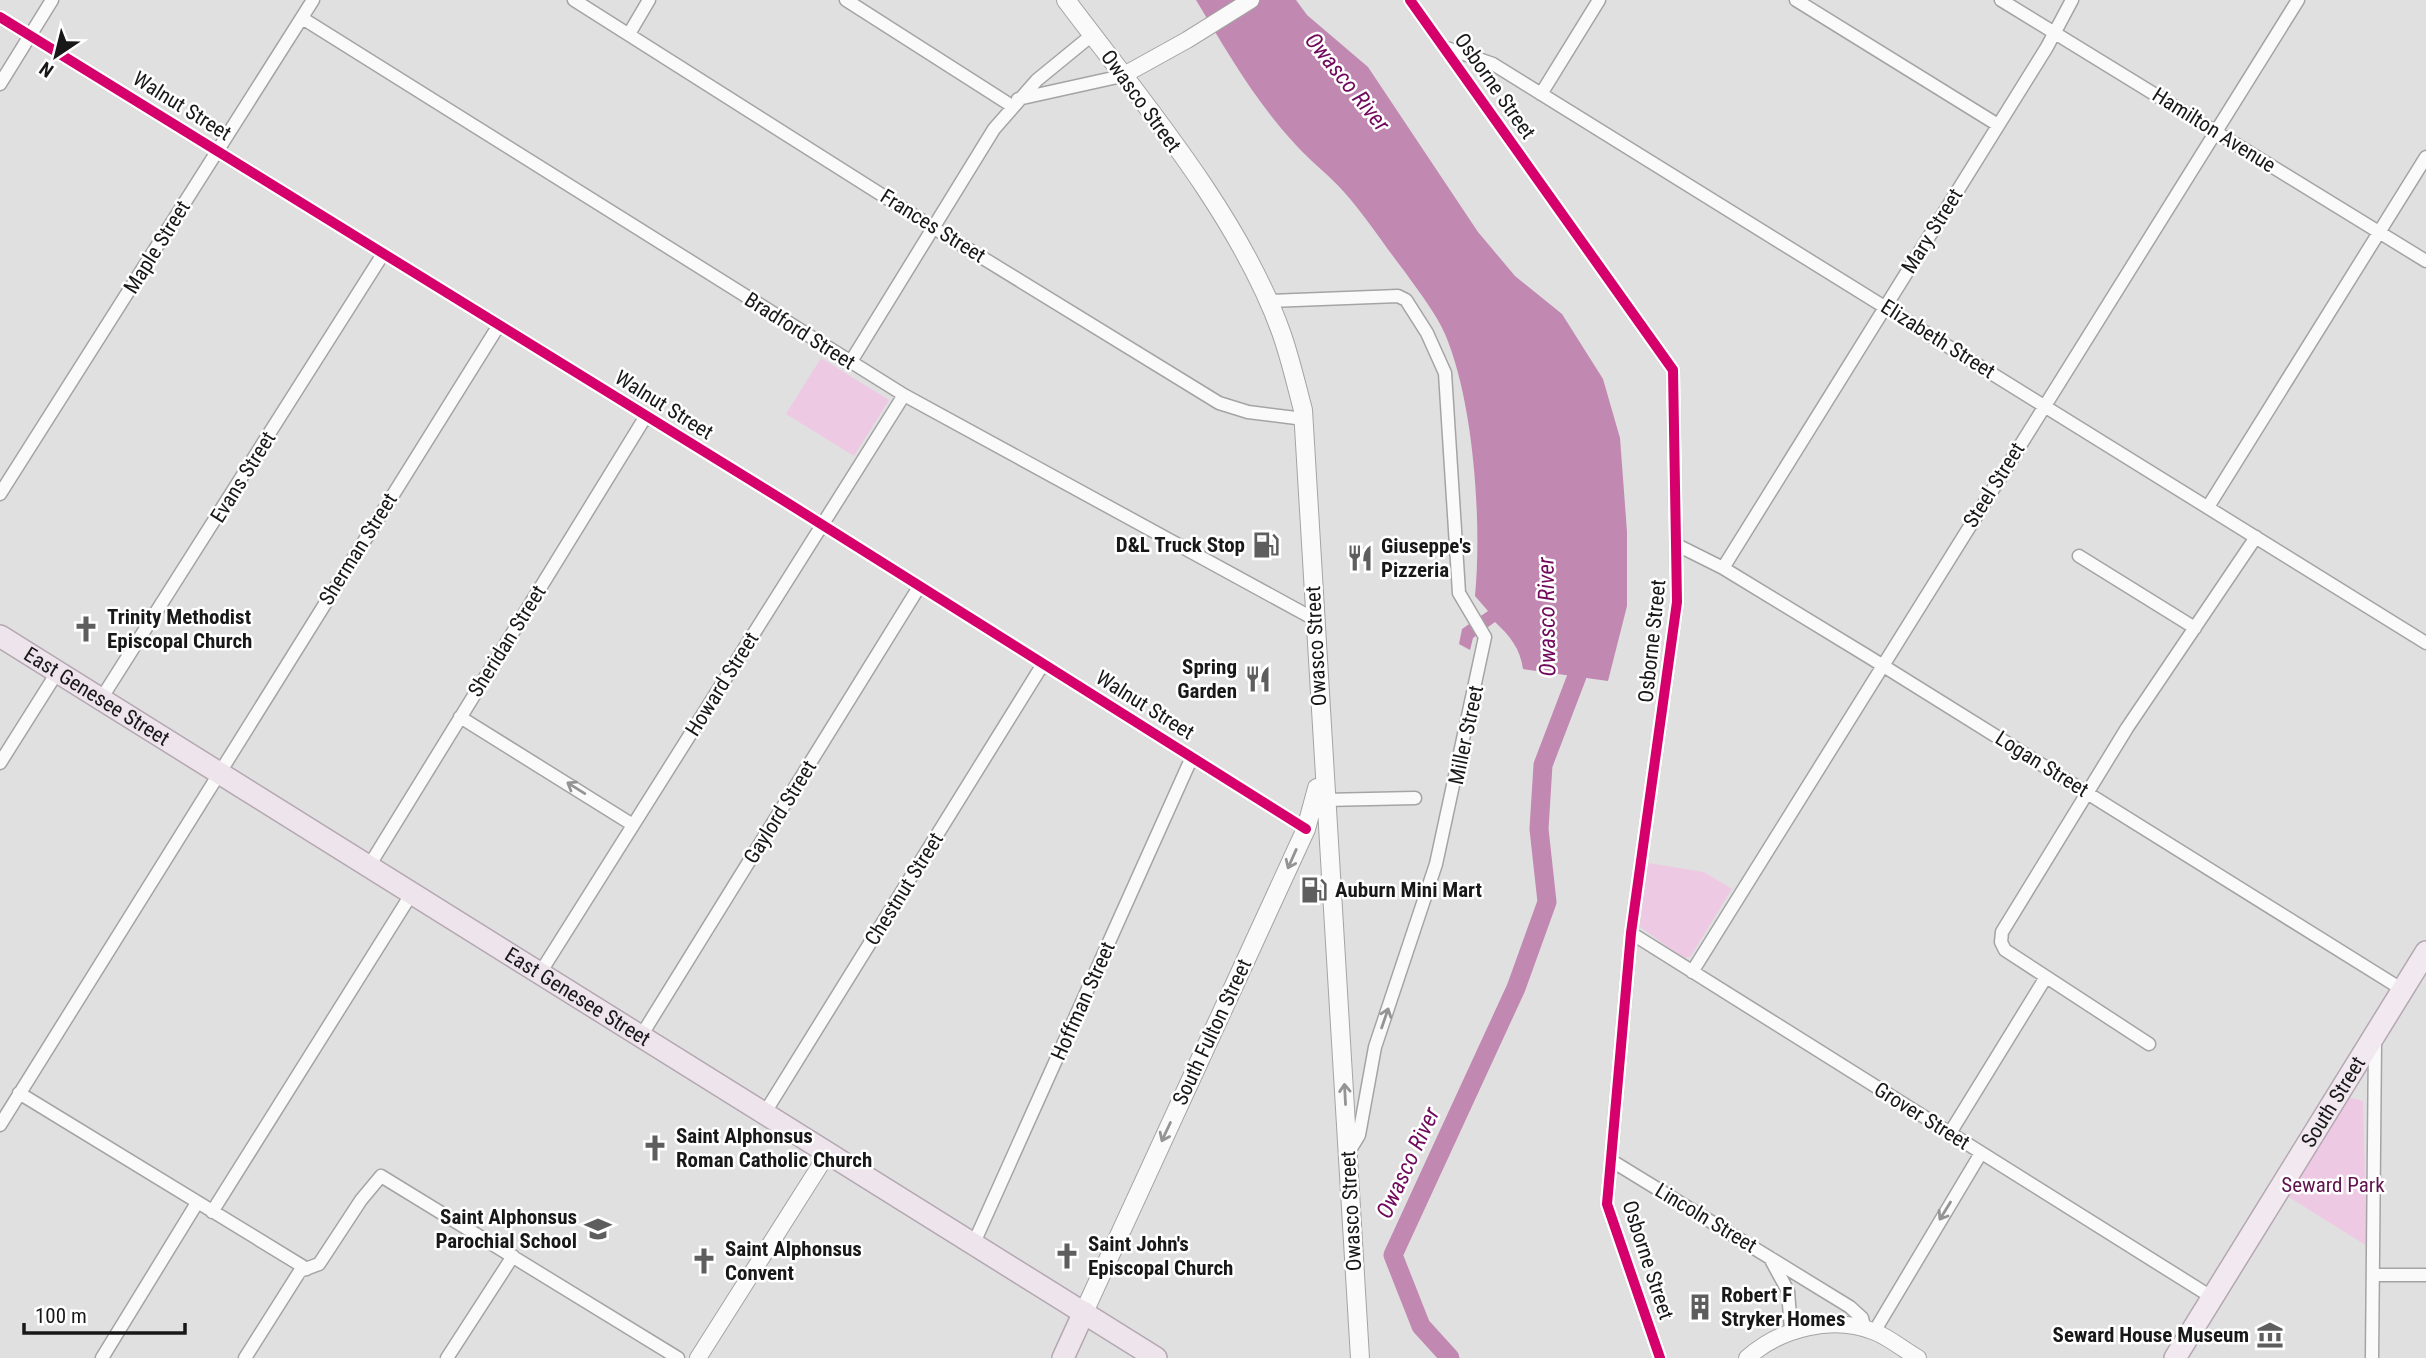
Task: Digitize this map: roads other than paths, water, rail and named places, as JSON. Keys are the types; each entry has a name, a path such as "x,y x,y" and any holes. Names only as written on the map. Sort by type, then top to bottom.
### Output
{"highway":[{"name":"East Genesee Street","path":"0,636 1156,1358"},
{"path":"1063,1358 1084,1312"}],"main road":[{"name":"Owasco Street","path":"1066,0 1199,183 1241,249 1282,333 1304,419 1324,800 1360,1358"},
{"name":"South Fulton Street","path":"1084,1312 1306,829 1314,805 1321,746"},
{"path":"1306,829 1326,830"},
{"name":"South Street","path":"2175,1358 2426,952"}],"street":[{"path":"0,84 52,0"},
{"name":"Maple Street","path":"0,494 313,0"},
{"name":"Frances Street","path":"574,0 934,228 1219,403 1248,412 1304,419"},
{"path":"629,34 649,0"},
{"path":"846,0 1015,102 1122,76 1251,0"},
{"name":"Osborne Street","path":"1410,0 1673,370 1677,545 1673,649 1631,933 1608,1209 1660,1358"},
{"path":"1541,94 1599,0"},
{"path":"1796,0 1998,125"},
{"name":"Hamilton Avenue","path":"2001,0 2426,261"},
{"name":"Mary Street","path":"1723,568 2055,33 2072,0"},
{"name":"Steel Street","path":"1692,971 2298,0"},
{"name":"Walnut Street","path":"0,17 646,416 1306,829"},
{"name":"Bradford Street","path":"302,18 850,363 1314,619"},
{"path":"850,363 993,129 1015,102 1092,35"},
{"name":"Elizabeth Street","path":"1444,47 1493,64 2426,643"},
{"path":"2208,507 2426,157"},
{"name":"Evans Street","path":"101,699 383,254"},
{"name":"Miller Street","path":"1268,301 1398,296 1406,300 1435,348 1447,380 1459,593 1468,613 1485,637 1436,864 1375,1047 1359,1135 1348,1153"},
{"name":"Sherman Street","path":"0,1125 499,326"},
{"name":"Howard Street","path":"540,973 904,395"},
{"name":"Sheridan Street","path":"369,866 646,416"},
{"path":"2149,1044 2003,946 2002,932 2087,792 2256,537"},
{"name":"Logan Street","path":"1677,545 1723,568 2403,990"},
{"path":"2079,556 2195,628"},
{"name":"Gaylord Street","path":"641,1036 919,587"},
{"name":"Chestnut Street","path":"764,1114 1043,664"},
{"path":"0,763 58,671"},
{"path":"460,717 633,825"},
{"name":"Hoffman Street","path":"973,1245 1192,757"},
{"path":"1324,800 1416,798"},
{"path":"212,1212 412,893"},
{"name":"Grover Street","path":"1631,933 2213,1298"},
{"path":"1950,1133 2046,977"},
{"path":"2372,1358 2375,1034"},
{"path":"19,1093 307,1269"},
{"path":"698,1358 828,1153"},
{"path":"1869,1331 1981,1153"},
{"name":"Lincoln Street","path":"1612,1161 1850,1307 1862,1318 1869,1331"},
{"path":"245,1358 300,1271 319,1264 378,1177 386,1177 678,1358"},
{"path":"102,1358 197,1203"},
{"name":"Lincoln Street","path":"1765,1253 1776,1266 1788,1291 1791,1330 1826,1326 1869,1331 1918,1358"},
{"path":"447,1358 513,1256"},
{"path":"2373,1275 2426,1275"},
{"path":"1746,1358 1767,1342 1791,1330"}],"water":[{"path":"1196,0 1296,0 1307,15 1368,67 1478,232 1515,276 1562,314 1603,379 1620,438 1627,532 1627,606 1608,681 1523,669 1514,643 1495,622 1473,638 1470,650 1459,644 1462,629 1488,611 1475,596 1477,534 1474,463 1463,393 1445,334 1426,302 1360,212 1280,128 1242,75"}],"waterway":[{"name":"Owasco River","path":"1450,1358 1421,1326 1393,1255 1516,988 1547,902 1539,829 1543,765 1577,676 1576,652"}],"place":[{"name":"D&L Truck Stop","path":"1266,545"},
{"name":"Giuseppe's Pizzeria","path":"1360,558"},
{"name":"Trinity Methodist Episcopal Church","path":"86,629"},
{"name":"Spring Garden","path":"1258,679"},
{"name":"Auburn Mini Mart","path":"1314,890"},
{"name":"Saint Alphonsus Roman Catholic Church","path":"655,1148"},
{"name":"Saint Alphonsus Parochial School","path":"598,1229"},
{"name":"Saint John's Episcopal Church","path":"1067,1256"},
{"name":"Saint Alphonsus Convent","path":"704,1261"},
{"name":"Robert F Stryker Homes","path":"1700,1307"},
{"name":"Seward House Museum","path":"2270,1335"}],"park label":[{"name":"Seward Park","path":"2333,1185"}]}
